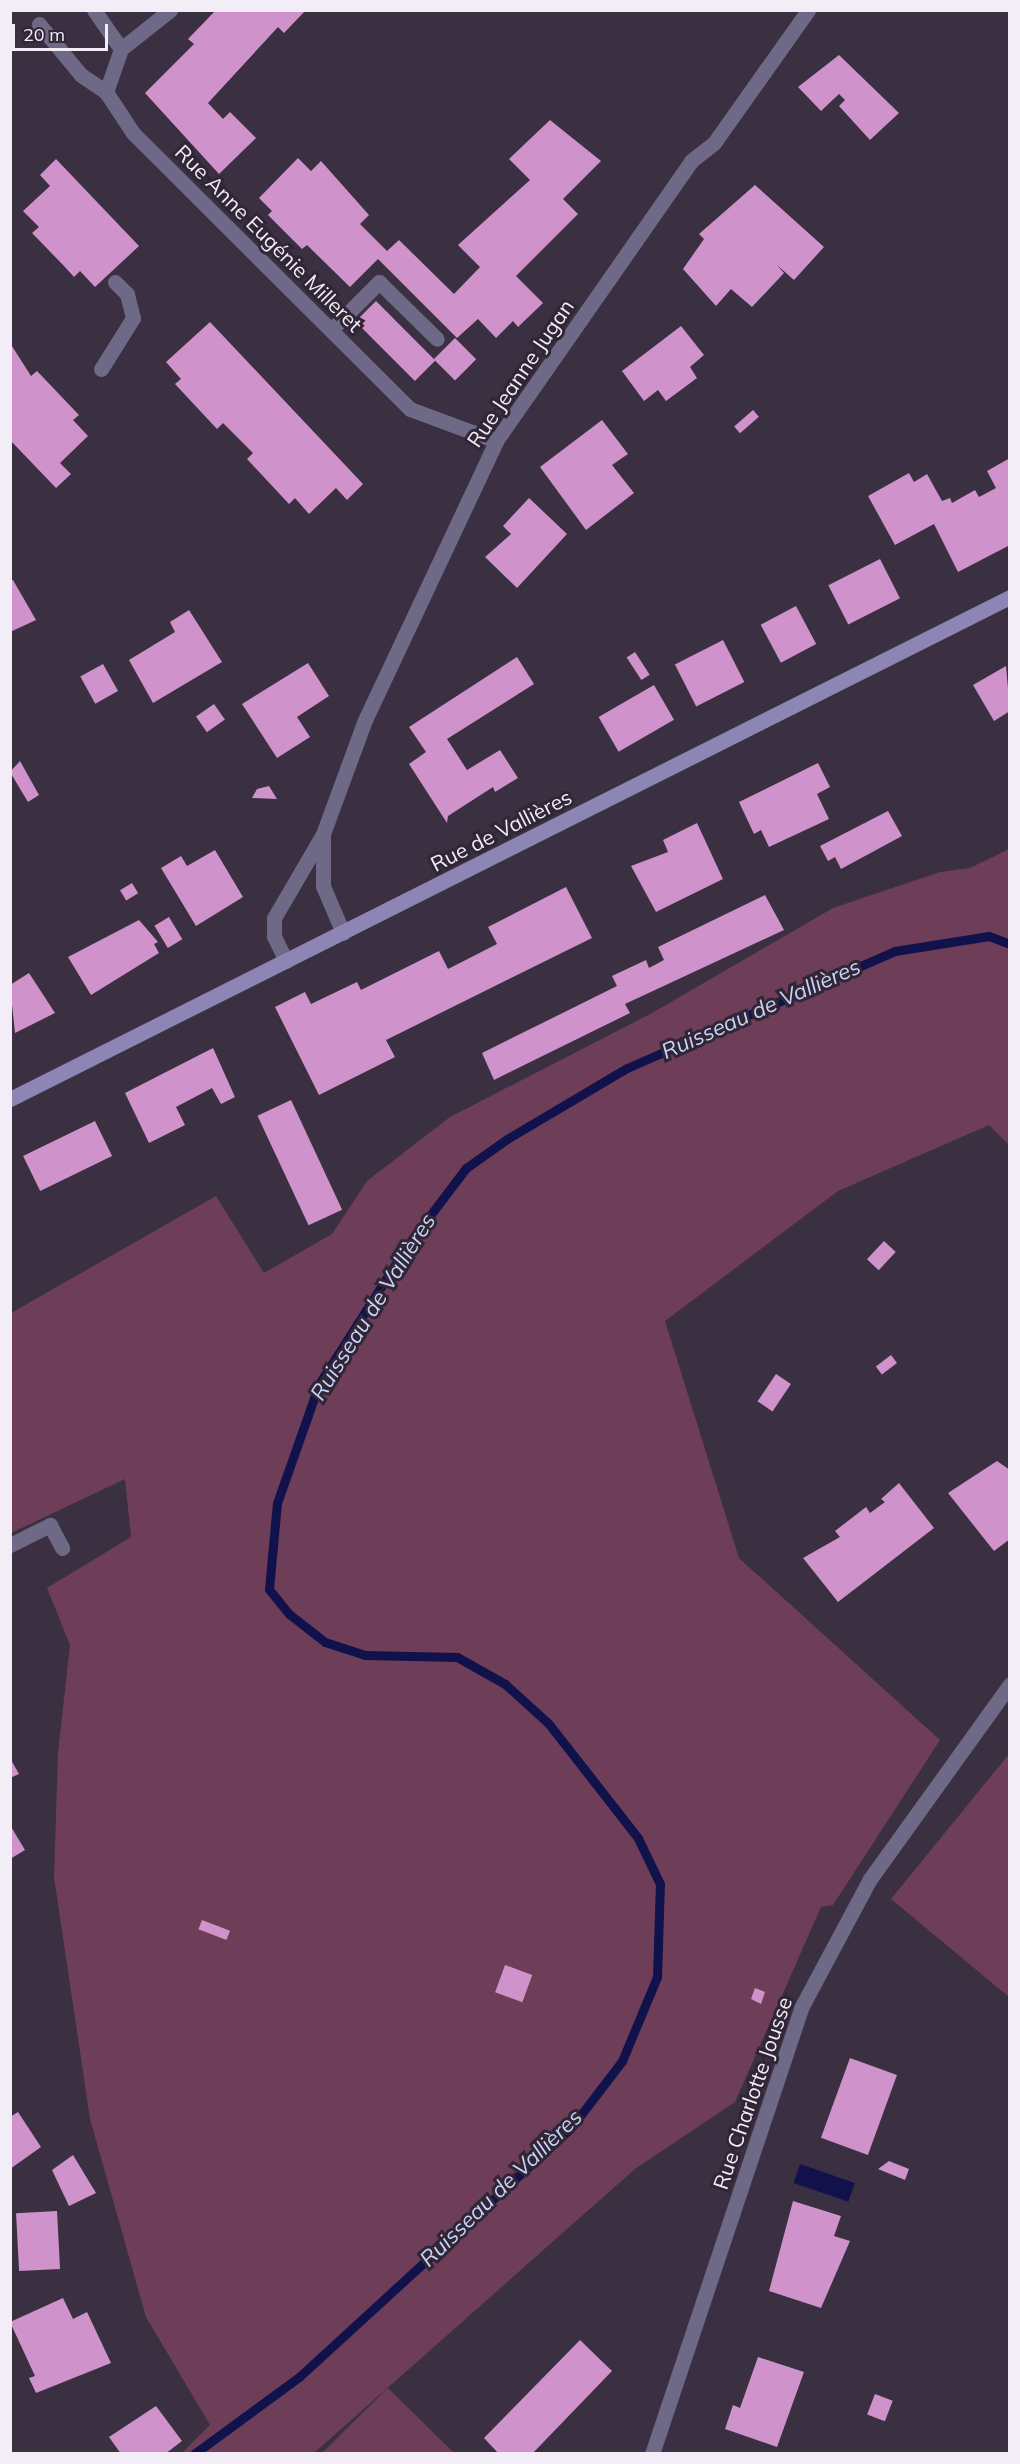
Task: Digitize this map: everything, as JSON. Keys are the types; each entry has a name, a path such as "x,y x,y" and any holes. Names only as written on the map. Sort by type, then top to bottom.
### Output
{"main road":[{"name":"Rue de Vallières","path":"10,1099 1010,597"}],"street":[{"path":"94,10 121,49"},
{"path":"39,24 81,75 106,92 121,49 170,10"},
{"name":"Rue Jeanne Jugan","path":"286,961 274,936 274,918 323,834 365,720 496,441 691,161 714,143 808,10"},
{"name":"Rue Anne Eugénie Milleret","path":"106,92 134,133 410,409 496,441"},
{"path":"100,369 133,318 127,294 115,282"},
{"path":"332,330 379,282 437,339"},
{"name":"Rue Jeanne Jugan","path":"323,834 323,886 343,933"},
{"path":"10,1545 50,1525 62,1548"},
{"name":"Rue Charlotte Jousse","path":"652,2454 801,2008 870,1879 1010,1684"}],"shaded area":[{"path":"1009,849 1009,1145 989,1125 838,1191 665,1321 739,1558 940,1740 833,1905 821,1907 735,2102 635,2169 314,2453 182,2453 210,2425 146,2317 90,2119 54,1877 58,1753 70,1645 47,1588 131,1537 125,1479 11,1533 11,1313 216,1196 264,1273 332,1234 367,1181 450,1117 652,1013 833,908 940,872 970,868"},
{"path":"1009,1754 1009,1997 891,1899"},
{"path":"800,2164 855,2183 848,2202 793,2183"},
{"path":"388,2388 454,2453 322,2453"}],"building":[{"path":"216,10 306,10 284,33 278,27 208,103 223,119 230,112 256,138 219,174 145,93 194,44 188,39"},
{"path":"839,55 899,113 870,140 839,106 845,100 839,94 821,111 798,87"},
{"path":"550,120 601,161 563,199 578,214 516,276 543,303 518,327 513,321 496,338 478,319 457,338 378,259 350,287 307,245 302,249 268,215 272,211 259,198 298,158 311,171 321,161 369,215 360,224 387,251 399,240 454,294 480,267 458,245 530,180 509,159"},
{"path":"56,159 139,246 95,287 80,271 74,277 32,233 39,227 23,211 50,186 40,175"},
{"path":"755,185 824,247 794,280 777,265 784,273 752,307 731,289 716,306 683,269 704,239 699,234"},
{"path":"376,301 435,360 415,381 355,322"},
{"path":"210,322 363,484 347,500 336,488 309,514 295,498 289,504 247,459 253,453 223,423 217,429 175,384 181,379 166,362"},
{"path":"681,326 704,355 690,367 697,378 666,401 658,390 644,401 622,371"},
{"path":"455,338 476,359 455,380 434,359"},
{"path":"10,343 31,376 37,371 79,415 73,420 88,436 60,463 71,474 56,488 10,440"},
{"path":"753,410 759,417 740,433 734,426"},
{"path":"602,420 628,454 612,465 634,493 586,530 540,467"},
{"path":"1010,458 1010,545 958,572 934,524 895,545 868,496 909,473 914,482 927,474 942,501 950,498 952,503 975,490 979,497 996,488 987,471"},
{"path":"529,498 567,534 517,588 485,557 511,534 503,526"},
{"path":"880,559 900,598 848,625 828,585"},
{"path":"13,580 36,620 10,632 10,581"},
{"path":"796,606 816,644 781,663 761,625"},
{"path":"189,610 222,662 153,703 129,660 175,632 170,622"},
{"path":"723,640 744,682 696,706 675,665"},
{"path":"635,652 650,675 641,680 627,657"},
{"path":"517,657 534,684 447,739 467,770 500,750 518,778 495,792 493,787 448,816 447,823 409,764 426,752 409,727"},
{"path":"308,663 329,696 297,717 310,737 277,758 242,704"},
{"path":"103,664 118,691 95,704 80,677"},
{"path":"1006,666 1010,711 994,721 973,685"},
{"path":"654,685 674,720 619,752 599,717"},
{"path":"214,704 225,720 207,732 196,717"},
{"path":"20,761 39,795 28,802 10,772"},
{"path":"818,763 830,787 817,794 829,819 769,847 761,830 754,834 739,802"},
{"path":"269,786 277,799 252,798 257,789"},
{"path":"888,811 902,836 841,869 835,857 828,861 820,846"},
{"path":"697,823 723,879 656,912 631,866 668,852 663,840"},
{"path":"215,850 243,897 196,926 161,868 181,856 187,866"},
{"path":"132,883 138,893 126,900 120,890"},
{"path":"566,887 592,938 386,1040 395,1057 319,1095 275,1007 305,992 311,1004 357,982 361,990 439,951 448,969 497,944 488,927"},
{"path":"765,895 784,930 625,1004 630,1013 494,1080 482,1053 617,986 612,976 646,960 649,968 664,960 658,947"},
{"path":"169,917 182,939 168,948 154,926"},
{"path":"139,920 158,942 154,944 159,953 91,995 68,957"},
{"path":"29,973 55,1013 15,1033 10,985"},
{"path":"213,1048 235,1097 221,1104 212,1088 176,1107 185,1125 149,1143 125,1093"},
{"path":"291,1100 342,1210 309,1225 257,1116"},
{"path":"95,1121 112,1156 40,1191 23,1156"},
{"path":"884,1241 896,1252 879,1270 867,1259"},
{"path":"891,1355 897,1363 882,1374 876,1366"},
{"path":"776,1374 791,1384 772,1411 758,1401"},
{"path":"997,1461 1010,1470 1010,1539 994,1551 948,1493"},
{"path":"899,1483 934,1528 838,1602 803,1558 840,1537 835,1531 866,1507 870,1513 885,1502 881,1499"},
{"path":"10,1758 19,1774 10,1778"},
{"path":"10,1825 25,1850 10,1859"},
{"path":"202,1920 230,1931 226,1940 198,1929"},
{"path":"505,1965 532,1975 522,2002 495,1992"},
{"path":"755,1988 765,1992 761,2004 751,1999"},
{"path":"850,2058 897,2075 868,2155 821,2138"},
{"path":"18,2112 41,2147 10,2169 10,2117"},
{"path":"73,2155 96,2193 69,2206 52,2170"},
{"path":"889,2161 909,2169 905,2180 878,2169"},
{"path":"793,2201 841,2216 834,2236 850,2241 821,2308 769,2291"},
{"path":"57,2211 60,2269 19,2271 16,2213"},
{"path":"63,2298 73,2319 87,2312 111,2363 36,2393 29,2378 35,2376 10,2322"},
{"path":"580,2340 612,2371 532,2454 499,2454 484,2438"},
{"path":"758,2357 804,2372 777,2447 725,2429 733,2405 740,2408"},
{"path":"875,2394 893,2401 885,2421 867,2415"},
{"path":"156,2406 182,2441 165,2454 121,2454 109,2437"}],"waterway":[{"name":"Ruisseau de Vallières","path":"194,2454 299,2377 570,2129 622,2061 657,1977 660,1884 638,1838 548,1723 505,1684 457,1657 365,1655 325,1642 289,1614 269,1589 277,1503 319,1384 407,1246 466,1168 507,1139 627,1068 895,951 989,936 1010,944"}]}
